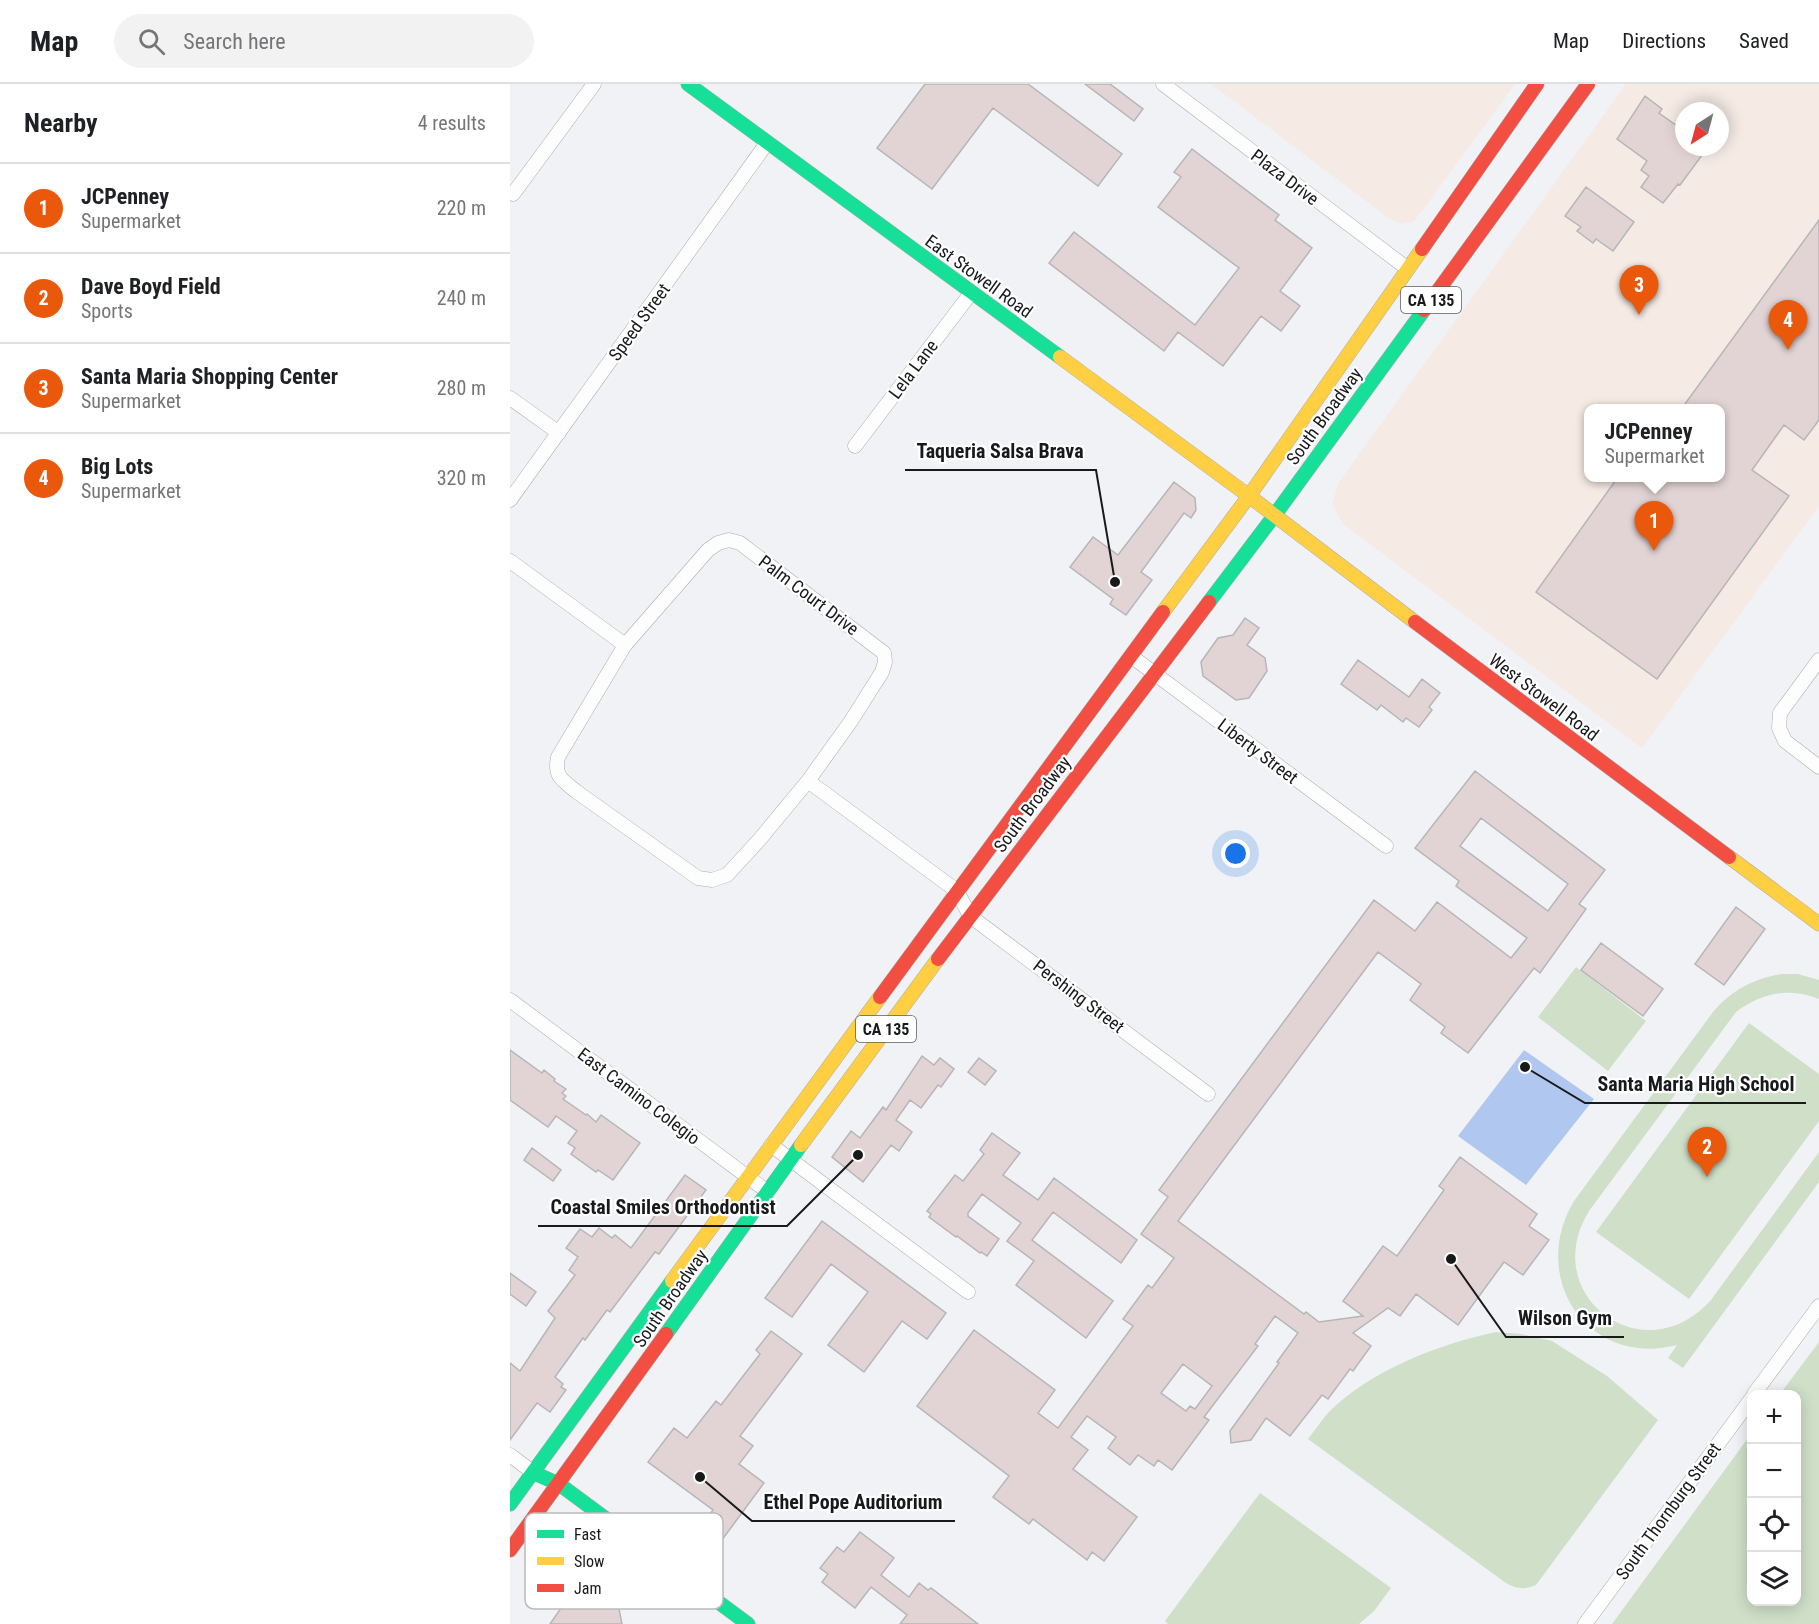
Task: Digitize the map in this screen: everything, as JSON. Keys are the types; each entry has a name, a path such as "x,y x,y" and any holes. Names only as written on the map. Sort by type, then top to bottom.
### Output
{"main road":[{"name":"East Stowell Road","path":"688,84 1248,496"},
{"name":"South Broadway","path":"510,1504 747,1177 1248,496 1537,84"},
{"name":"South Broadway","path":"537,1513 790,1159 970,916 1274,516 1588,84"},
{"name":"West Stowell Road","path":"1248,496 1819,924"},
{"path":"534,1473 559,1484 598,1513"},
{"name":"South Broadway","path":"510,1550 525,1530"},
{"path":"723,1605 748,1624"}],"street":[{"path":"513,194 594,84"},
{"name":"Plaza Drive","path":"1163,84 1408,268"},
{"name":"Speed Street","path":"510,501 767,143"},
{"name":"Lela Lane","path":"855,446 971,293"},
{"path":"510,398 559,433"},
{"name":"Palm Court Drive","path":"729,540 740,543 884,654 885,662 882,672 851,721 808,781 727,875 712,880 698,878 577,792 560,778 556,769 558,757 625,645 708,550 718,543 729,540"},
{"path":"510,561 625,645"},
{"name":"Liberty Street","path":"1131,656 1386,846"},
{"path":"1819,660 1780,713 1779,728 1785,741 1819,767"},
{"path":"808,781 957,891"},
{"name":"Pershing Street","path":"957,891 970,916 1208,1094"},
{"name":"East Camino Colegio","path":"510,1000 768,1191"},
{"path":"771,1145 968,1292"},
{"name":"South Thornburg Street","path":"1757,1390 1819,1306"},
{"name":"South Thornburg Street","path":"1585,1624 1747,1404"},
{"path":"510,1455 534,1473"}],"shaded area":[{"path":"1211,84 1515,84 1422,211 1413,222 1401,224 1390,219"},
{"path":"1626,84 1819,84 1819,506 1642,748 1343,524 1332,504 1339,482"}],"green space":[{"path":"1576,967 1646,1021 1608,1071 1538,1017"},
{"path":"1782,974 1798,974 1819,980 1819,999 1797,993 1776,994 1755,1000 1736,1012 1589,1211 1577,1242 1577,1271 1587,1296 1605,1316 1629,1327 1656,1330 1684,1321 1711,1300 1819,1152 1819,1182 1683,1368 1668,1358 1677,1345 1645,1349 1617,1343 1593,1330 1575,1310 1563,1286 1558,1259 1562,1230 1574,1201 1713,1012 1728,997 1744,987"},
{"path":"1749,1023 1819,1074 1819,1121 1689,1299 1596,1232"},
{"path":"1496,1332 1521,1334 1552,1341 1607,1376 1658,1420 1536,1585 1524,1588 1517,1588 1506,1583 1308,1439 1328,1413 1345,1398 1384,1372 1451,1344"},
{"path":"1819,1342 1819,1624 1612,1624 1747,1439 1747,1606 1801,1606 1801,1390 1783,1390"},
{"path":"1260,1493 1391,1588 1374,1611 1359,1624 1168,1624 1165,1621"}],"water":[{"path":"1524,1050 1594,1099 1526,1185 1458,1136"}],"building":[{"path":"925,84 1028,84 1122,154 1098,186 993,108 932,189 877,148"},
{"path":"1085,84 1110,84 1143,109 1134,121"},
{"path":"1645,96 1662,109 1659,113 1675,125 1675,156 1701,156 1663,203 1641,187 1649,176 1641,170 1647,161 1617,139"},
{"path":"1192,149 1279,215 1275,220 1312,248 1280,291 1300,306 1281,331 1261,316 1223,366 1178,332 1164,351 1049,263 1074,232 1195,325 1239,268 1158,207 1181,177 1174,172"},
{"path":"1586,187 1634,222 1613,251 1596,239 1593,243 1577,231 1581,227 1565,216"},
{"path":"1819,220 1819,420 1804,440 1784,425 1752,470 1789,496 1657,679 1536,592 1614,482 1725,482 1725,404 1685,404"},
{"path":"1174,482 1195,498 1196,510 1191,518 1184,513 1141,572 1152,580 1126,615 1110,604 1113,599 1070,567 1093,537 1118,555"},
{"path":"1245,618 1259,628 1247,645 1265,658 1267,671 1249,698 1236,700 1203,676 1201,662 1218,638 1233,635"},
{"path":"1358,660 1409,697 1422,679 1440,693 1429,707 1432,710 1419,727 1406,718 1403,722 1381,705 1377,710 1341,684"},
{"path":"1475,771 1605,870 1579,904 1586,909 1540,973 1534,968 1468,1053 1441,1033 1445,1027 1410,1000 1421,984 1378,952 1178,1221 1304,1314 1306,1312 1319,1322 1363,1316 1343,1301 1383,1246 1397,1256 1444,1190 1439,1186 1460,1157 1537,1214 1529,1226 1549,1240 1523,1275 1504,1262 1458,1325 1416,1294 1400,1316 1388,1308 1353,1333 1371,1346 1353,1371 1350,1369 1328,1399 1322,1395 1290,1436 1266,1418 1251,1440 1231,1443 1230,1431 1298,1333 1275,1316 1255,1344 1258,1346 1204,1417 1209,1420 1172,1470 1158,1460 1154,1466 1138,1455 1130,1465 1108,1448 1116,1437 1087,1416 1071,1437 1088,1450 1073,1469 1137,1517 1104,1561 1092,1552 1087,1560 1033,1519 1029,1524 993,1497 1009,1476 917,1406 974,1330 1055,1390 1038,1413 1058,1428 1133,1326 1123,1319 1148,1285 1152,1288 1174,1258 1141,1234 1168,1197 1159,1190 1374,900 1415,931 1437,902 1511,958 1527,938 1456,886 1459,881 1415,848","holes":["1481,818 1568,884 1548,911 1460,846","1183,1364 1212,1386 1195,1409 1190,1406 1186,1411 1161,1393"]},
{"path":"1736,907 1765,929 1724,985 1695,964"},
{"path":"1601,943 1663,989 1643,1016 1581,970"},
{"path":"510,1050 542,1073 544,1070 566,1089 562,1093 566,1096 563,1099 596,1122 601,1115 640,1143 613,1180 598,1170 596,1172 571,1154 575,1148 568,1143 577,1131 556,1116 548,1127 510,1100"},
{"path":"922,1056 934,1065 940,1058 954,1069 941,1087 938,1085 921,1108 910,1100 896,1120 912,1132 899,1151 891,1145 863,1182 832,1157 851,1131 860,1138 883,1107 886,1110"},
{"path":"979,1058 996,1071 985,1085 968,1072"},
{"path":"992,1133 1020,1153 1003,1175 1038,1200 1054,1178 1137,1240 1121,1263 1053,1212 1032,1240 1113,1301 1086,1338 1016,1285 1034,1261 1007,1241 1021,1223 982,1194 968,1216 999,1239 987,1256 929,1217 931,1214 927,1211 955,1175 963,1181 984,1154 980,1150"},
{"path":"532,1148 561,1170 553,1181 524,1160"},
{"path":"685,1175 706,1190 659,1254 655,1252 610,1312 607,1310 585,1340 583,1338 555,1377 563,1384 561,1387 566,1390 550,1412 537,1403 510,1440 510,1363 520,1371 555,1318 548,1311 575,1275 569,1270 578,1257 566,1248 580,1229 592,1237 599,1228 612,1238 615,1235 631,1248"},
{"path":"822,1221 946,1313 927,1339 902,1321 864,1372 828,1345 868,1292 831,1264 792,1317 765,1298"},
{"path":"510,1273 536,1292 526,1306 510,1294"},
{"path":"771,1331 802,1354 740,1436 753,1446 739,1464 764,1483 723,1539 723,1513 711,1513 713,1510 648,1462 674,1428 687,1438 716,1401 721,1405 760,1354 756,1350"},
{"path":"860,1532 894,1558 881,1575 909,1597 919,1583 928,1590 931,1588 978,1624 900,1624 907,1615 871,1587 855,1608 822,1582 828,1574 820,1568 837,1547 844,1552"},
{"path":"560,1609 619,1609 622,1624 550,1624"}],"traffic: fast":[{"path":"688,84 1060,357"},
{"path":"1209,602 1424,310"},
{"path":"666,1334 801,1145"},
{"path":"510,1504 672,1281"},
{"path":"534,1473 559,1484 598,1513"},
{"path":"723,1605 748,1624"}],"traffic: slow":[{"path":"1163,612 1249,496 1422,249"},
{"path":"1060,357 1415,622"},
{"path":"1729,857 1819,924"},
{"path":"801,1145 938,959"},
{"path":"672,1281 880,997"}],"traffic: jam":[{"path":"1422,249 1537,84"},
{"path":"1424,310 1588,84"},
{"path":"938,959 1209,602"},
{"path":"880,997 1163,612"},
{"path":"1415,622 1729,857"},
{"path":"537,1513 666,1334"},
{"path":"510,1550 525,1529"}],"place":[{"name":"Santa Maria Shopping Center","path":"1639,315"},
{"name":"Big Lots","path":"1788,350"},
{"name":"JCPenney","path":"1654,551"},
{"name":"Taqueria Salsa Brava","path":"1115,582"},
{"name":"Santa Maria High School","path":"1525,1067"},
{"name":"Coastal Smiles Orthodontist","path":"858,1155"},
{"name":"Dave Boyd Field","path":"1707,1177"},
{"name":"Wilson Gym","path":"1451,1259"},
{"name":"Ethel Pope Auditorium","path":"700,1477"}]}
